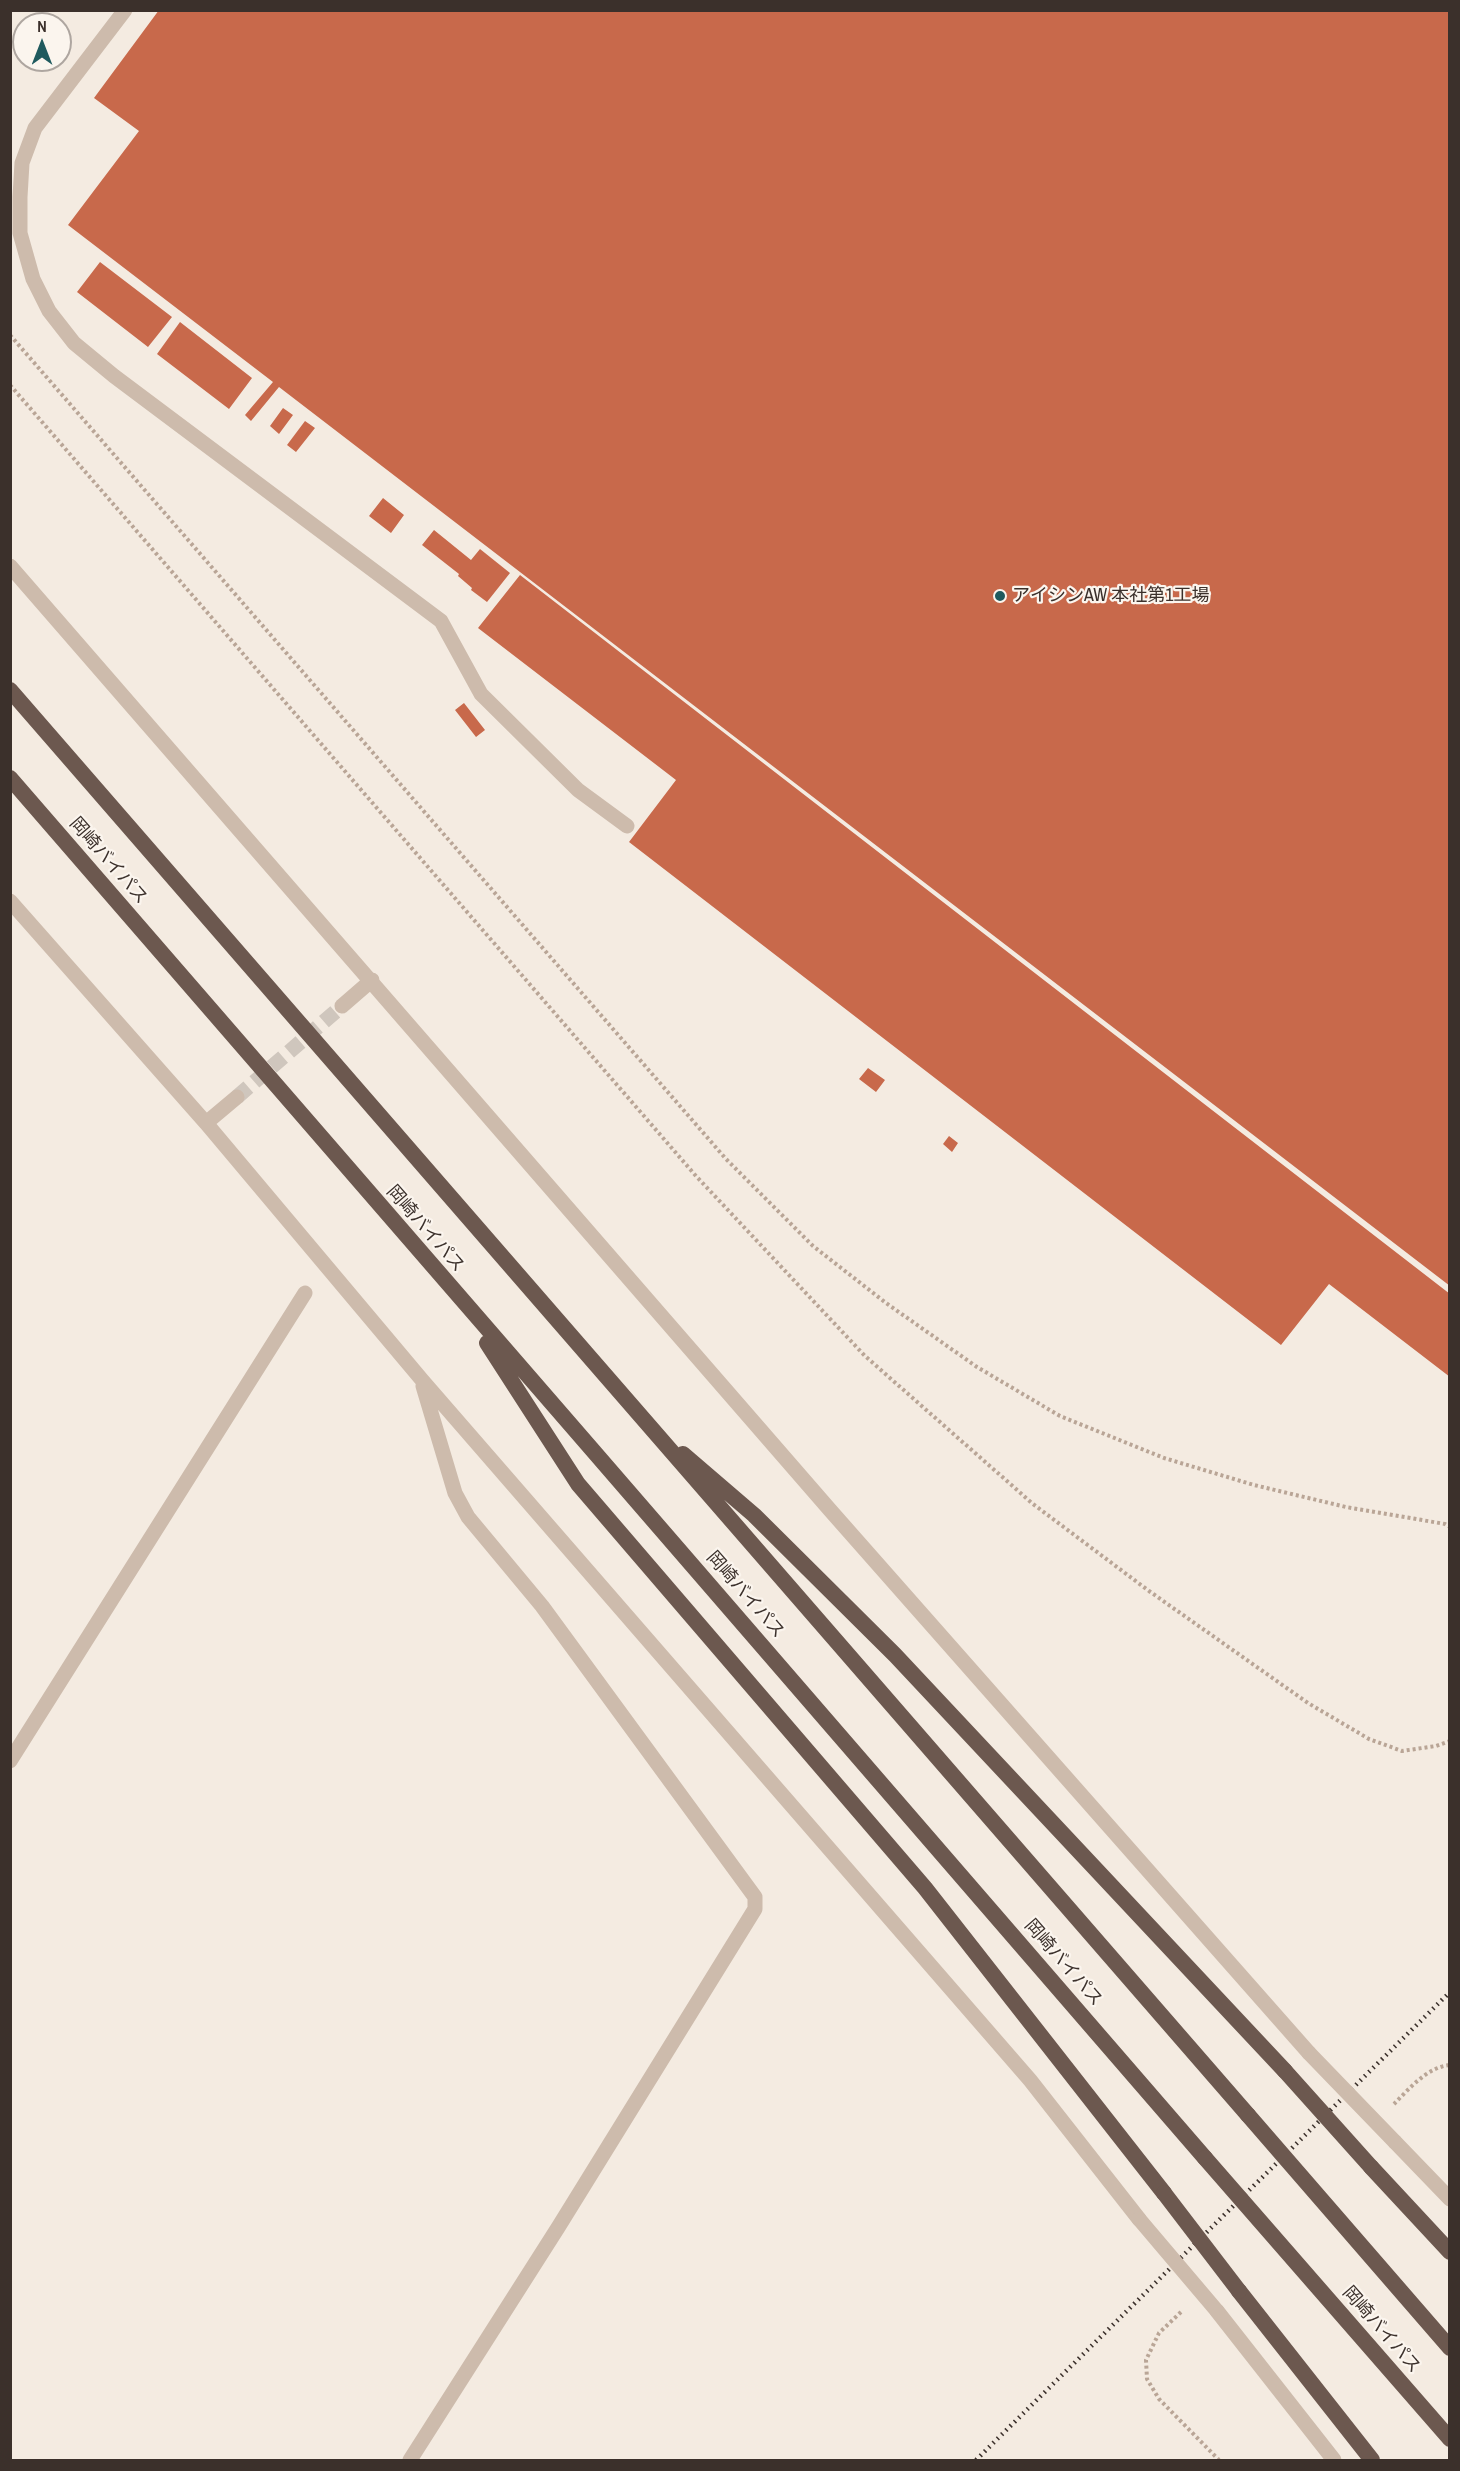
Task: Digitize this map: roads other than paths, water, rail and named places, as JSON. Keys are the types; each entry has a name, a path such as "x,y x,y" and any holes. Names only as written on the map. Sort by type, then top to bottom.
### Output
{"highway":[{"name":"岡崎バイパス","path":"10,690 639,1416 925,1741 1449,2348"},
{"name":"岡崎バイパス","path":"10,778 455,1293 823,1713 1449,2439"},
{"path":"455,1293 578,1484 925,1888 1372,2460"},
{"path":"639,1416 754,1515 895,1655 1285,2071 1449,2252"}],"street":[{"path":"125,10 35,128 22,163 20,233 33,279 49,311 74,343 114,376 441,621 481,694 578,790 627,826"},
{"path":"10,566 838,1519 1309,2053 1449,2199"},
{"path":"10,901 206,1123 422,1380 1030,2080 1334,2460"},
{"path":"342,1006 372,980"},
{"path":"206,1123 237,1097"},
{"path":"10,1761 305,1293"},
{"path":"410,2460 559,2226 754,1909 754,1897 726,1858 542,1606 468,1517 455,1493 422,1380"}],"tunnel":[{"path":"237,1097 342,1006"}],"railway":[{"path":"976,2460 1450,1992"}],"place":[{"name":"アイシンAW 本社第1工場","path":"1000,596"}]}
